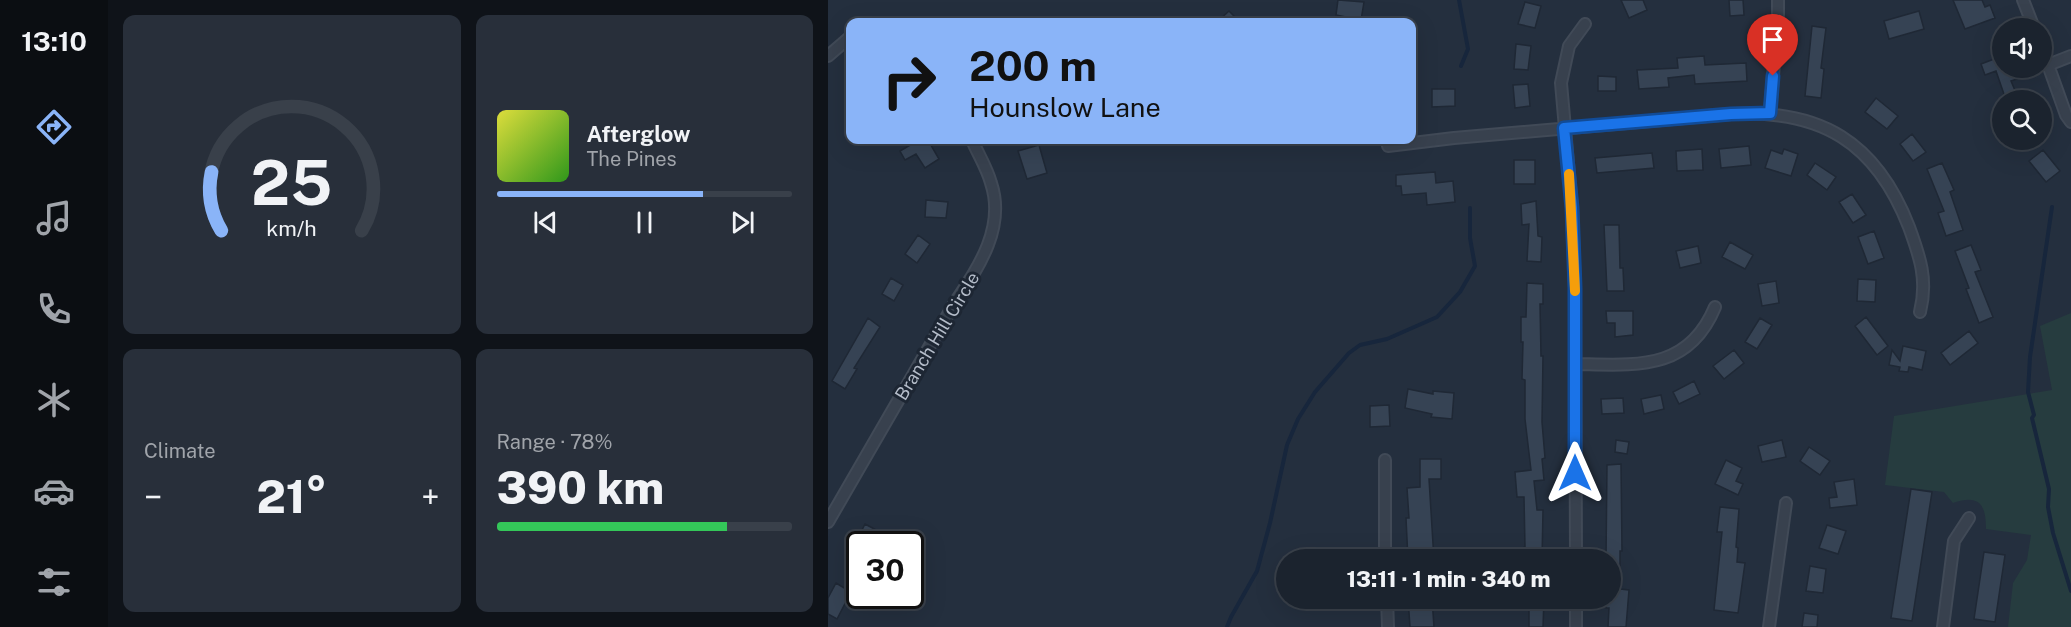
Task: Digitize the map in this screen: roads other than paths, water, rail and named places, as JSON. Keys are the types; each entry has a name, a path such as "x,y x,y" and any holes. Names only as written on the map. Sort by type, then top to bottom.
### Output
{"street":[{"path":"1770,113 1778,0"},
{"path":"2023,0 2030,18"},
{"path":"1576,549 1574,242 1564,128 1562,73 1569,45 1585,24"},
{"path":"828,56 846,40"},
{"path":"2052,63 2071,56"},
{"path":"2052,76 2071,123"},
{"path":"1416,143 1731,114 1770,113 1794,117 1835,132 1851,143 1879,171 1899,201 1923,274 1920,312"},
{"name":"Branch Hill Circle","path":"828,522 942,324 976,272 988,246 993,227 995,197 991,181 974,144"},
{"path":"1388,146 1408,144"},
{"path":"1575,364 1638,365 1673,356 1696,338 1711,318 1715,307"},
{"path":"1385,460 1385,549"},
{"path":"1769,627 1786,503"},
{"path":"1943,627 1954,541 1969,518"},
{"path":"1387,609 1388,627"},
{"path":"1576,609 1576,627"}],"waterway":[{"path":"1459,0 1468,49 1461,66"},
{"path":"2052,207 2030,357 2028,392 2049,489 2048,507 2053,533 2071,591"},
{"path":"1227,627 1257,571 1287,445 1298,419 1315,392 1349,353 1360,345 1387,339 1437,317 1460,292 1475,266 1470,238 1470,208"}]}
